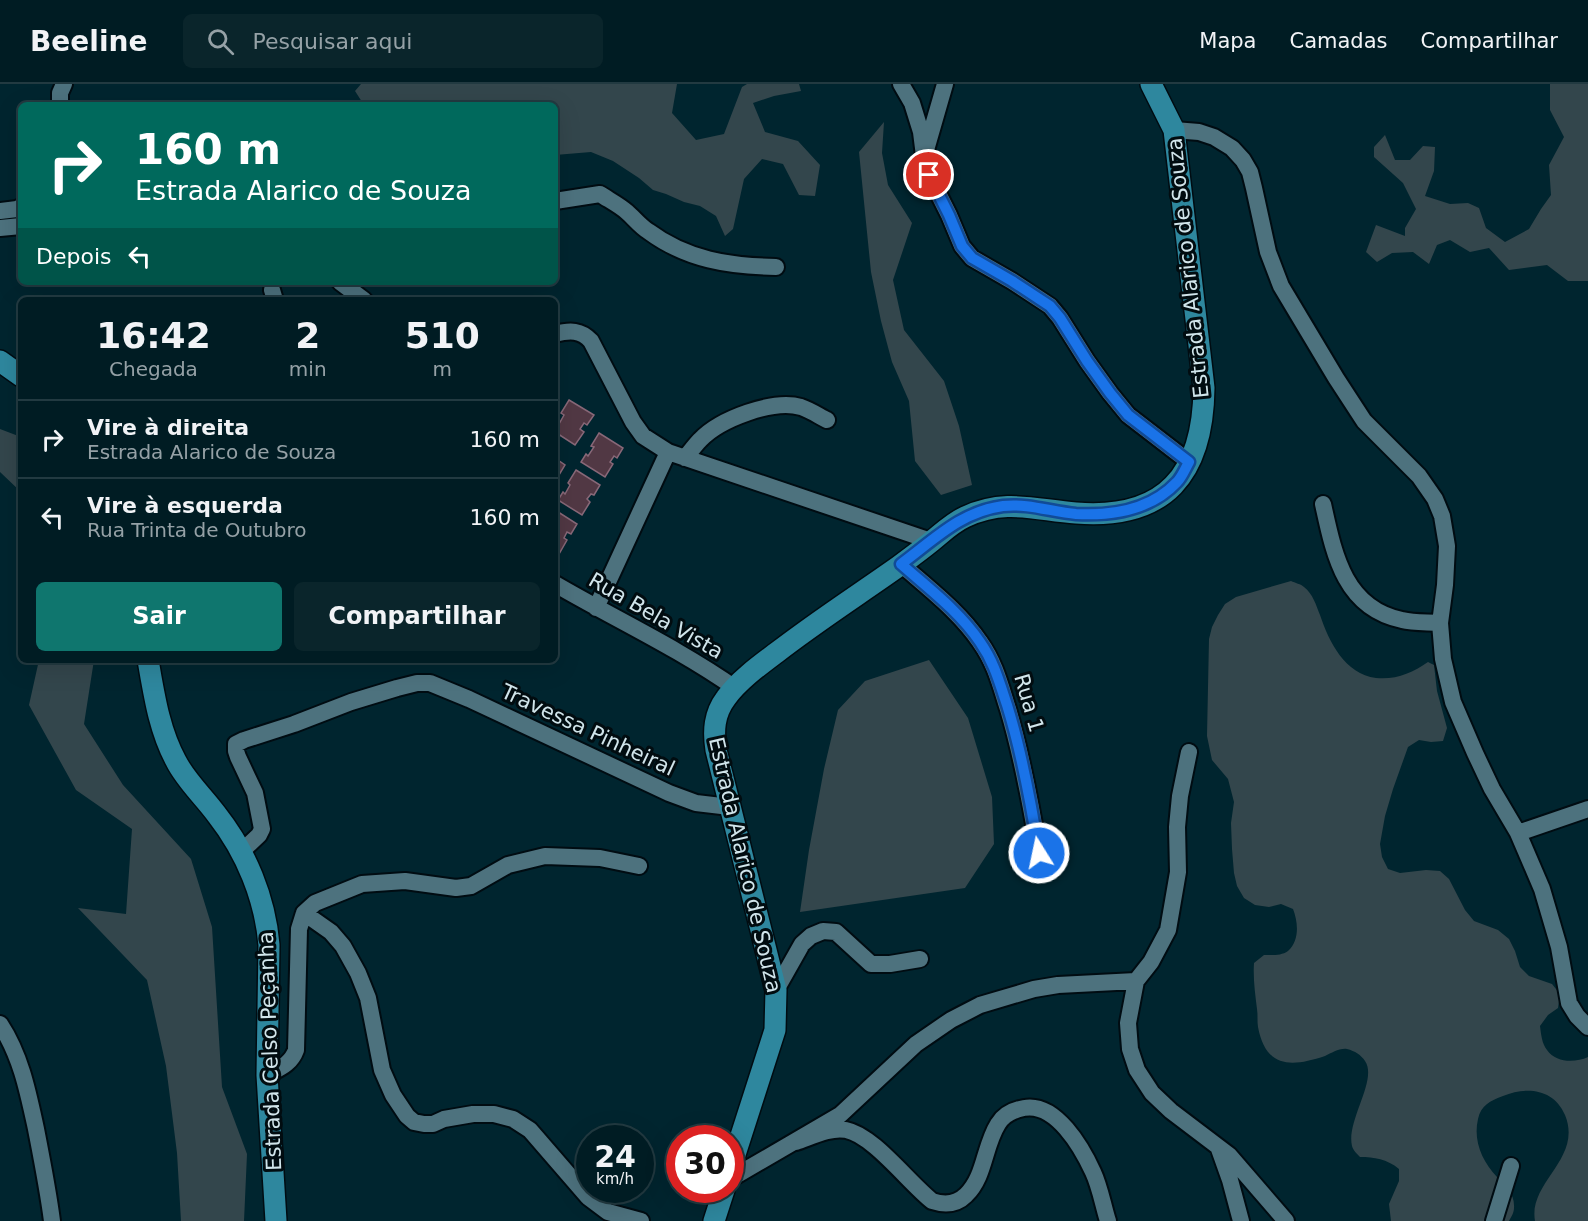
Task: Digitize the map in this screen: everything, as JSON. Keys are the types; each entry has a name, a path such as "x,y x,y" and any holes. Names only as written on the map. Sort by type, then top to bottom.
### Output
{"main road":[{"name":"Estrada Alarico de Souza","path":"744,1127 776,1030 776,990 713,734 716,715 725,698 764,662 964,517 1004,506 1023,506 1077,514 1109,513 1138,508 1161,497 1179,481 1200,437 1204,413 1204,388 1174,130 1151,84"},
{"path":"0,361 18,374"},
{"name":"Estrada Celso Peçanha","path":"149,663 158,712 176,762 224,823 241,852 264,908 269,964 267,1075 276,1221"},
{"path":"714,1221 720,1203"}],"street":[{"path":"60,102 60,93 64,84"},
{"path":"901,84 912,103 918,122 929,175 962,246 972,258 1050,306 1087,361 1128,415 1189,462"},
{"path":"924,156 945,84"},
{"path":"1174,130 1199,132 1214,137 1232,148 1243,160 1250,172 1268,252 1281,285 1364,421 1419,476 1435,499 1442,516 1447,546 1440,623 1443,659 1453,702 1492,789 1518,832 1542,889 1559,947 1569,1003 1588,1027"},
{"path":"558,201 600,194 625,210 647,231 680,251 712,261 744,266 776,267"},
{"path":"0,211 18,208"},
{"path":"0,228 18,226"},
{"path":"344,285 360,297"},
{"path":"558,333 578,331 591,341 633,422 643,436 668,452 932,541"},
{"path":"685,458 701,438 722,424 768,407 788,405 802,407 826,420"},
{"path":"596,608 668,452"},
{"path":"1323,504 1332,545 1343,574 1358,596 1382,614 1403,620 1440,623"},
{"name":"Rua 1","path":"901,564 960,617 980,642 996,670 1015,733 1039,853"},
{"name":"Rua Bela Vista","path":"558,586 687,656 735,688"},
{"name":"Travessa Pinheiral","path":"241,852 259,835 262,829 255,793 237,757 236,744 351,702 417,683 430,683 480,704 669,793 696,803 730,807"},
{"path":"1189,752 1180,796 1177,827 1178,872 1168,930 1151,962 1136,981 1128,1023 1130,1048 1137,1070 1152,1093 1171,1111 1229,1155 1286,1221"},
{"path":"1518,832 1588,808"},
{"path":"267,1075 293,1059 296,1050 299,929 304,913 315,903 362,884 405,881 456,888 471,886 508,865 545,856 600,858 639,866"},
{"path":"304,913 331,932 343,946 358,973 369,998 381,1063 393,1095 406,1116 414,1122 424,1124 473,1114 494,1114 513,1119 530,1130 588,1197 608,1212 641,1221"},
{"path":"776,990 802,944 811,936 823,931 836,932 871,964 890,964 920,959"},
{"path":"744,1171 840,1115 916,1044 951,1020 980,1005 1034,989 1058,985 1136,981"},
{"path":"0,1024 13,1046 28,1088 52,1221"},
{"path":"796,1142 830,1130 845,1130 866,1138 923,1194 932,1201 949,1204 965,1196 974,1186 998,1125 1005,1115 1031,1106 1050,1114 1078,1143 1094,1174 1108,1221"},
{"path":"1217,1145 1230,1180 1241,1221"},
{"path":"1494,1221 1510,1166"}],"shaded area":[{"path":"361,84 677,84 672,113 696,140 724,134 742,87 747,84 799,84 801,91 753,103 765,132 798,141 820,165 815,196 799,195 783,164 762,159 744,179 733,229 725,236 716,216 700,206 653,190 613,161 591,152 558,155 558,102 362,102 355,91"},
{"path":"1550,84 1588,84 1588,281 1568,281 1547,265 1509,270 1489,248 1470,252 1450,240 1437,245 1429,264 1413,252 1392,253 1377,262 1366,252 1376,225 1405,236 1405,228 1416,209 1403,183 1374,157 1374,147 1385,135 1395,160 1410,160 1423,146 1435,147 1434,171 1425,196 1450,204 1468,203 1479,208 1486,228 1505,242 1529,229 1551,195 1549,165 1564,137 1550,110"},
{"path":"884,122 882,153 888,185 912,223 893,280 904,330 944,381 959,426 972,485 941,495 915,461 909,401 892,362 871,272 859,152"},
{"path":"0,429 18,436 18,489 0,472"},
{"path":"1291,581 1303,586 1310,593 1334,646 1355,670 1376,678 1390,678 1410,672 1428,662 1434,665 1437,691 1447,728 1443,741 1419,740 1408,747 1385,816 1380,844 1382,857 1388,869 1400,873 1440,871 1449,879 1465,910 1474,921 1498,930 1509,939 1520,967 1529,976 1552,984 1560,994 1558,1008 1548,1015 1540,1026 1544,1045 1555,1057 1572,1061 1588,1057 1588,1221 1535,1221 1535,1207 1539,1194 1562,1158 1569,1131 1565,1115 1554,1100 1539,1092 1521,1091 1490,1102 1481,1110 1477,1127 1478,1143 1483,1157 1513,1199 1514,1210 1509,1221 1391,1221 1389,1204 1399,1181 1399,1169 1380,1159 1360,1157 1352,1146 1353,1125 1368,1079 1365,1061 1355,1052 1344,1049 1313,1060 1291,1063 1274,1058 1262,1041 1258,1025 1254,963 1264,955 1288,951 1295,942 1297,925 1293,909 1281,904 1269,907 1255,905 1244,898 1237,886 1231,823 1234,802 1228,779 1212,760 1207,736 1209,639 1212,627 1225,604 1236,597"},
{"path":"929,660 968,718 992,797 994,844 965,888 800,912 824,769 838,710 865,681"},
{"path":"38,663 94,663 84,724 123,785 191,859 212,927 222,1087 247,1154 244,1221 181,1221 177,1153 166,1066 147,980 78,908 126,914 132,829 76,790 29,705"}],"building":[{"path":"569,400 594,415 587,425 584,423 580,429 584,432 575,445 558,434 558,423 564,415 561,413"},
{"path":"599,433 623,448 617,458 614,456 610,462 613,464 605,477 581,462 594,447 591,446"},
{"path":"558,460 565,465 558,474"},
{"path":"576,470 600,485 594,495 591,494 587,499 590,502 582,515 558,500 563,492 565,494 570,485 568,483"},
{"path":"558,512 577,524 571,534 567,532 564,538 567,540 559,554"}],"route":[{"path":"929,175 962,246 972,258 1050,306 1087,361 1128,415 1189,462 1179,481 1161,497 1138,508 1109,513 1077,514 1023,506 1004,506 985,510 964,517 901,564 960,617 980,642 996,670 1015,733 1039,853"}]}
